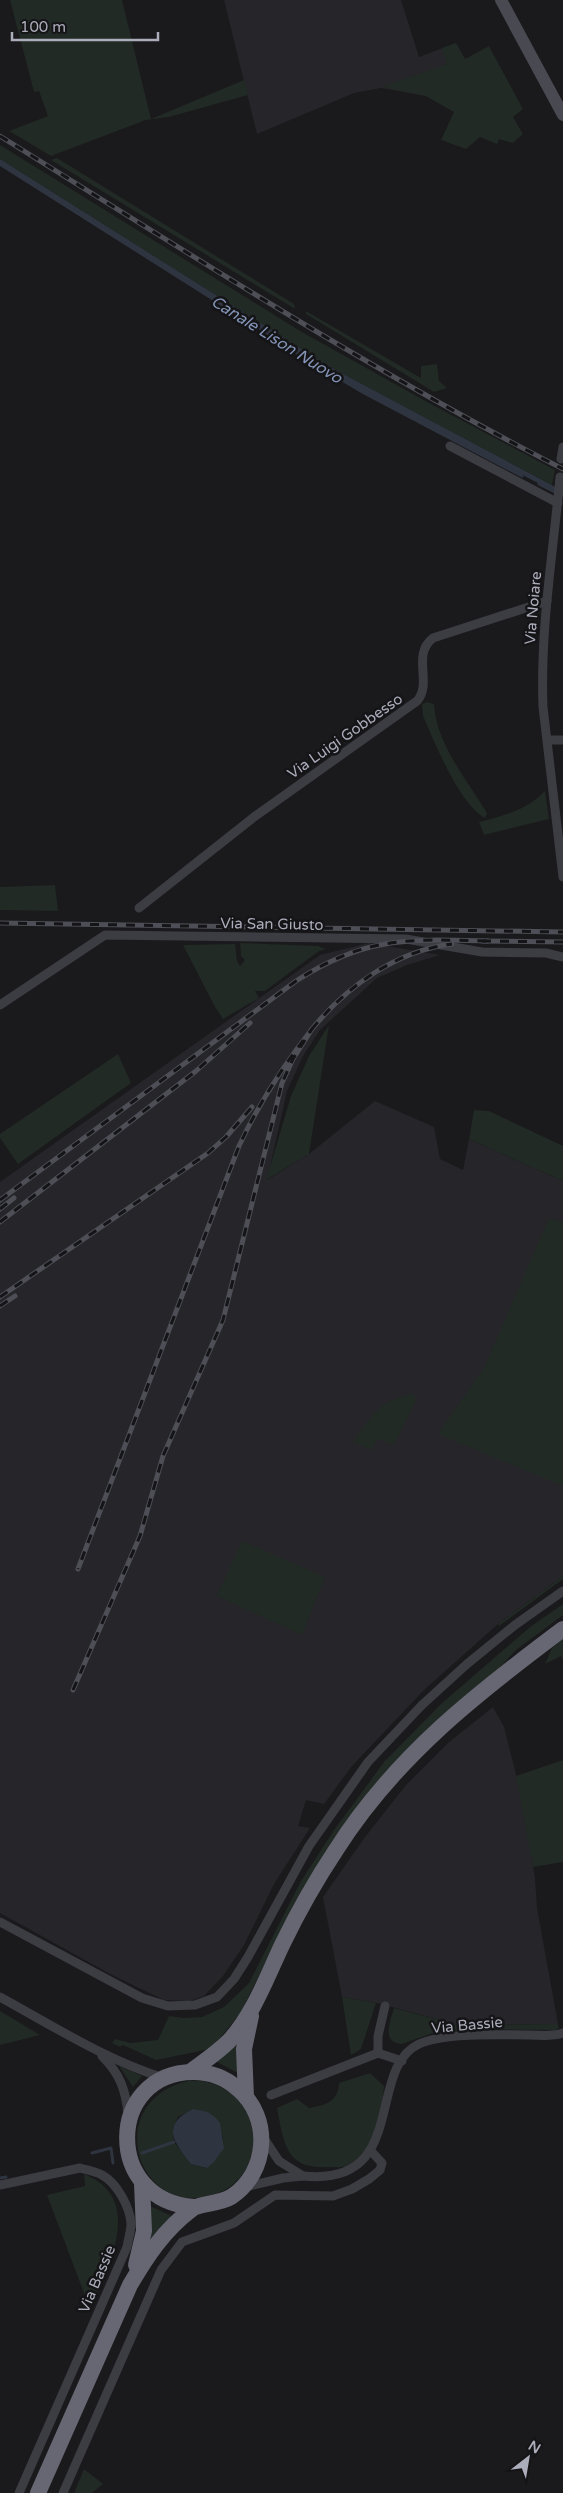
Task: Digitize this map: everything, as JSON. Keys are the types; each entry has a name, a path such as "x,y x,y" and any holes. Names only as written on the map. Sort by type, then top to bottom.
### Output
{"highway":[{"path":"190,2072 229,2040 255,2002 310,1892 337,1848 388,1781 435,1731 563,1629"},
{"path":"246,2097 244,2048 255,2002"},
{"path":"190,2072 207,2073 221,2078 236,2087 246,2097 257,2114 261,2134 257,2163 251,2176 240,2189 220,2202 194,2207 166,2201 142,2184 134,2171 128,2155 126,2137 129,2120 143,2095 164,2078 190,2072"},
{"path":"130,2285 144,2231 142,2184"},
{"path":"38,2493 130,2285 159,2239 194,2207"}],"street":[{"path":"501,0 563,115"},
{"path":"450,446 558,501"},
{"path":"561,459 563,447"},
{"name":"Via Noiare","path":"560,478 547,602 542,707 548,740 563,877"},
{"name":"Via Luigi Gobbesso","path":"139,908 254,817 417,701 423,691 422,655 433,638 547,602"},
{"path":"548,740 563,740"},
{"name":"Via San Giusto","path":"0,1005 106,936 406,940 482,952 546,954 563,957"},
{"path":"0,1922 142,1998 168,2006 195,2005 217,1997 234,1979 309,1846 368,1762 422,1705 467,1664 515,1625 563,1591"},
{"path":"0,1997 97,2050 144,2072 164,2078"},
{"path":"378,2053 378,2036 385,2006"},
{"name":"Via Bassie","path":"240,2189 283,2178 336,2176 351,2168 370,2150 376,2138 393,2080 402,2060 417,2045 437,2038 563,2034"},
{"path":"97,2050 121,2078 127,2096 129,2120"},
{"path":"271,2095 378,2053 402,2060"},
{"name":"Via Bassie","path":"261,2134 279,2161 304,2176"},
{"path":"62,2493 161,2270 174,2249 188,2239 234,2223 275,2195 333,2196 352,2189 380,2170 382,2163 370,2150"},
{"name":"Via Bassie","path":"0,2185 80,2168 92,2171 103,2175 114,2186 125,2202 131,2224 127,2247 19,2493"}],"shaded area":[{"path":"10,0 122,0 151,119 244,80 248,95 169,117 146,120 51,156 9,131 48,116 39,91 34,92"},
{"path":"224,0 401,0 419,57 456,43 484,92 449,109 426,96 381,88 354,93 257,134"},
{"path":"456,43 465,59 489,46 523,109 513,117 523,134 513,143 499,139 497,144 480,137 466,149 441,140 454,112 426,96 382,87 447,64 442,48"},
{"path":"0,145 302,332 429,403 555,470 552,485 330,367 0,159"},
{"path":"57,158 294,304 295,309 51,160"},
{"path":"306,311 421,378 421,366 437,364 439,381 447,388 434,392 306,314"},
{"path":"427,702 434,704 440,733 462,775 487,813 485,818 475,811 466,800 441,756 423,716 422,704"},
{"path":"545,791 549,819 484,835 479,822 506,815 523,808"},
{"path":"55,885 58,911 0,910 0,887"},
{"path":"240,943 318,946 326,949 319,951 265,991 255,991 259,998 223,1019 183,945 235,944 237,961 240,966 245,960 241,956"},
{"path":"369,943 440,955 407,965 377,978 320,1030 303,1056 287,1091 267,1180 309,1154 375,1101 434,1127 440,1159 463,1170 469,1139 563,1181 563,1576 498,1624 424,1690 352,1766 324,1804 306,1800 298,1826 310,1828 274,1884 244,1945 223,1976 204,1996 190,2001 164,2000 112,1975 0,1913 0,1182 320,955"},
{"path":"329,1025 309,1154 266,1180 291,1096 309,1056"},
{"path":"118,1054 131,1083 18,1164 0,1138 0,1134"},
{"path":"474,1110 489,1111 563,1146 563,1181 469,1139"},
{"path":"549,1218 563,1223 563,1486 438,1434 485,1366"},
{"path":"413,1394 416,1400 394,1445 377,1439 372,1450 353,1442 365,1424 378,1410 393,1400"},
{"path":"242,1541 325,1577 302,1635 217,1596"},
{"path":"563,1576 563,1579 499,1626 498,1624"},
{"path":"563,1604 563,1615 516,1650 323,1856 300,1893 240,2014 215,2044 205,2050 156,2060 123,2045 120,2047 112,2043 115,2039 131,2043 158,2040 169,2016 183,2018 202,2017 224,2007 249,1983 301,1881 334,1830 384,1762 441,1704 530,1627"},
{"path":"563,1639 563,1660 561,1656 545,1664 552,1648"},
{"path":"493,1707 504,1727 520,1790 535,1878 537,1908 558,2024 459,2025 377,2003 342,1997 323,1897 365,1837 406,1785 448,1743"},
{"path":"563,1760 563,1862 533,1867 516,1776"},
{"path":"342,1997 376,2003 361,2049 351,2055"},
{"path":"394,2008 459,2025 558,2024 559,2028 555,2030 479,2029 436,2032 402,2044 395,2043 389,2036 389,2025"},
{"path":"0,2011 40,2035 0,2045"},
{"path":"240,2035 238,2073 215,2061"},
{"path":"119,2066 142,2076 133,2087"},
{"path":"370,2073 384,2086 378,2120 363,2153 355,2161 346,2166 339,2167 309,2166 294,2158 287,2148 277,2108 297,2099 309,2108 321,2106 334,2098 339,2083"},
{"path":"188,2081 214,2084 233,2095 246,2112 253,2132 252,2153 244,2173 228,2188 204,2197 180,2197 160,2187 146,2171 138,2151 138,2129 146,2109 162,2092","holes":["193,2109 220,2124 223,2144 219,2156 206,2168 191,2164 174,2142 173,2128 178,2117"]},
{"path":"84,2174 103,2185 114,2200 118,2216 117,2235 112,2254 90,2309 47,2195 85,2186"},
{"path":"150,2206 174,2217 150,2242"},
{"path":"84,2469 103,2484 92,2493 74,2493"}],"water":[{"path":"0,159 330,367 563,491 563,496 364,393 278,342 0,166"},
{"path":"193,2109 208,2112 220,2123 224,2148 207,2168 191,2164 175,2141 173,2134 176,2121"}],"waterway":[{"name":"Canale Lison Nuovo","path":"278,342 364,393 522,476"},
{"name":"Canale Lison Nuovo","path":"539,484 563,496"},
{"path":"142,2153 174,2142"},
{"path":"92,2153 111,2148 113,2163"},
{"path":"0,2178 6,2177"}],"railway":[{"path":"0,136 208,266 348,350 491,431 563,469"},
{"path":"0,923 563,932"},
{"path":"0,1200 296,981 321,966 344,955 388,943 434,940 488,941"},
{"path":"482,941 563,942"},
{"path":"312,1029 341,999 374,973 411,954 452,944"},
{"path":"0,1222 196,1071 250,1023"},
{"path":"73,1690 140,1536 163,1456 223,1320 282,1083 293,1059 312,1029 272,1085 239,1146 78,1569"},
{"path":"0,1297 208,1153 226,1137 252,1107"},
{"path":"0,1209 14,1198"},
{"path":"0,1306 15,1296"}]}
